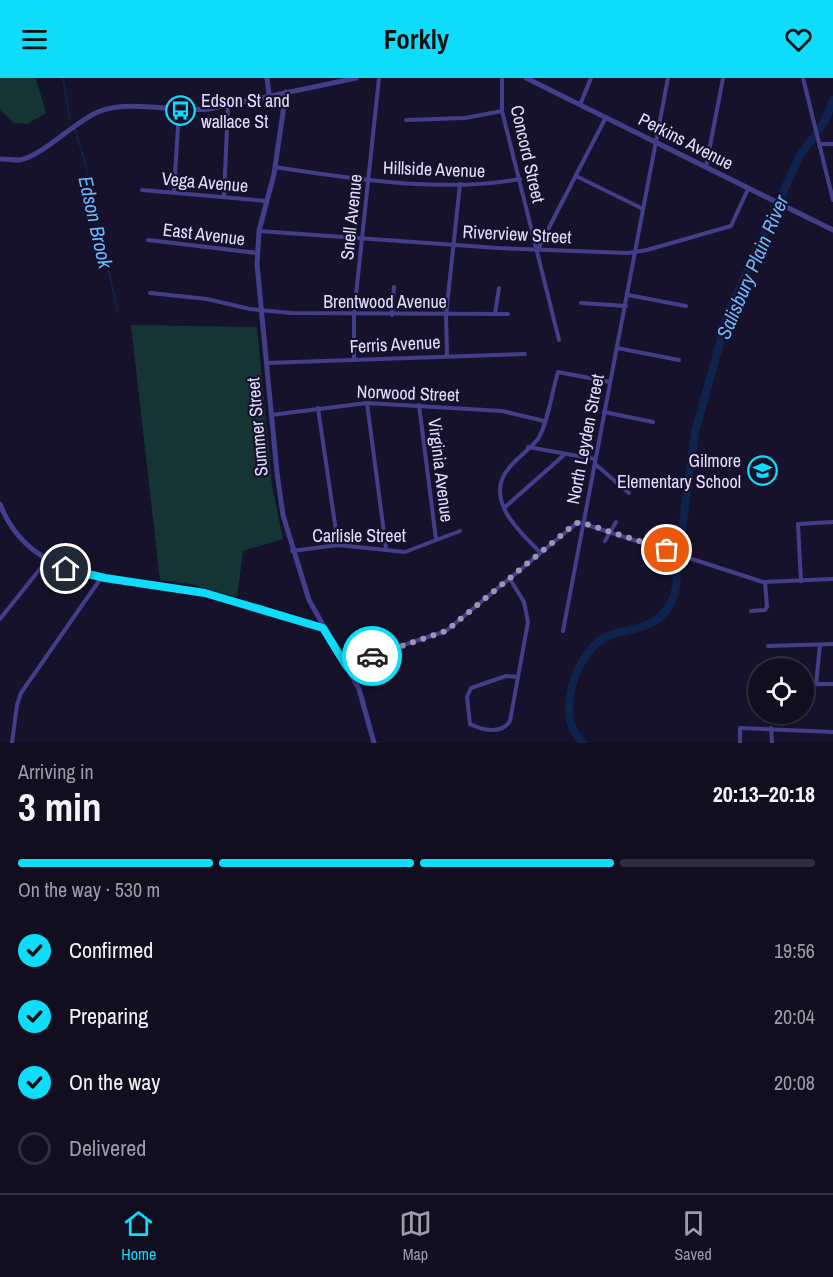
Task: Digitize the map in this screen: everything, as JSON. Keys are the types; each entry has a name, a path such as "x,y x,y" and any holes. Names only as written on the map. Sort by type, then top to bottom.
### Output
{"street":[{"path":"267,78 269,95"},
{"path":"0,159 20,160 32,155 80,120 101,110 125,107 209,109 356,78"},
{"name":"Snell Avenue","path":"354,360 354,314 379,78"},
{"name":"Concord Street","path":"502,78 502,111 560,340"},
{"name":"Perkins Avenue","path":"526,78 833,230"},
{"path":"580,105 591,78"},
{"name":"North Leyden Street","path":"563,631 668,78"},
{"path":"706,167 723,78"},
{"path":"803,78 833,200"},
{"name":"Summer Street","path":"286,92 275,167 259,231 257,254 280,499 292,551 312,609 347,667 363,701 374,743"},
{"path":"224,196 228,104"},
{"path":"174,192 179,110"},
{"path":"406,120 465,118 502,111"},
{"path":"538,249 606,117"},
{"path":"819,144 833,144"},
{"name":"Hillside Avenue","path":"275,167 368,180 489,185 520,179"},
{"path":"576,176 644,209"},
{"path":"447,355 446,315 460,184"},
{"name":"Riverview Street","path":"259,231 635,253 731,226 748,189"},
{"name":"Vega Avenue","path":"142,190 266,201"},
{"name":"East Avenue","path":"148,240 257,254"},
{"path":"392,315 394,287"},
{"path":"495,315 499,288"},
{"name":"Brentwood Avenue","path":"150,293 207,299 261,311 392,315 508,314"},
{"path":"628,295 686,306"},
{"path":"581,303 626,306"},
{"path":"616,348 679,360"},
{"name":"Ferris Avenue","path":"266,363 525,354"},
{"path":"540,552 522,533 504,508 499,493 501,480 528,447 538,440 558,372 610,382"},
{"path":"367,404 386,549"},
{"name":"Norwood Street","path":"271,415 367,404 419,405 502,411 544,421"},
{"name":"Virginia Avenue","path":"419,405 436,539"},
{"path":"318,408 338,545"},
{"path":"604,412 653,422"},
{"path":"528,447 595,461 629,493"},
{"path":"504,508 564,455"},
{"path":"0,504 7,519 24,541 48,559 77,573 205,593 323,628"},
{"path":"605,541 616,522"},
{"path":"801,581 798,525 833,522"},
{"path":"347,667 388,650 446,631 573,525 583,523 765,582 833,579"},
{"name":"Carlisle Street","path":"292,551 338,545 405,552 460,531"},
{"path":"0,619 48,559"},
{"path":"12,743 17,705 21,693 102,578"},
{"path":"510,579 524,602 528,617 526,635 510,720 507,726 498,730 470,724 467,694 473,687 506,676 518,677"},
{"path":"751,611 766,609 765,582"},
{"path":"768,646 833,644"},
{"path":"820,645 816,684 833,684"},
{"path":"740,743 740,728 833,732"},
{"path":"771,728 772,743"}],"green space":[{"path":"0,78 36,78 46,113 27,124 14,123 0,110"},
{"path":"131,325 257,327 272,486 283,539 243,551 237,597 190,584 160,580"}],"waterway":[{"name":"Edson Brook","path":"63,78 70,119"},
{"name":"Salisbury Plain River","path":"583,743 572,727 569,710 575,677 584,658 599,642 607,636 653,622 671,603 676,586 695,432 728,314 799,157 825,121 833,100"},
{"name":"Edson Brook","path":"75,130 84,158 118,313"}],"way so far":[{"path":"372,656 446,631 576,523 580,522 667,550"}],"place":[{"name":"Edson St and wallace St","path":"180,110"},
{"name":"Gilmore Elementary School","path":"762,470"}],"route":[{"path":"66,569 105,578 205,593 323,628 347,667 372,656"}]}
